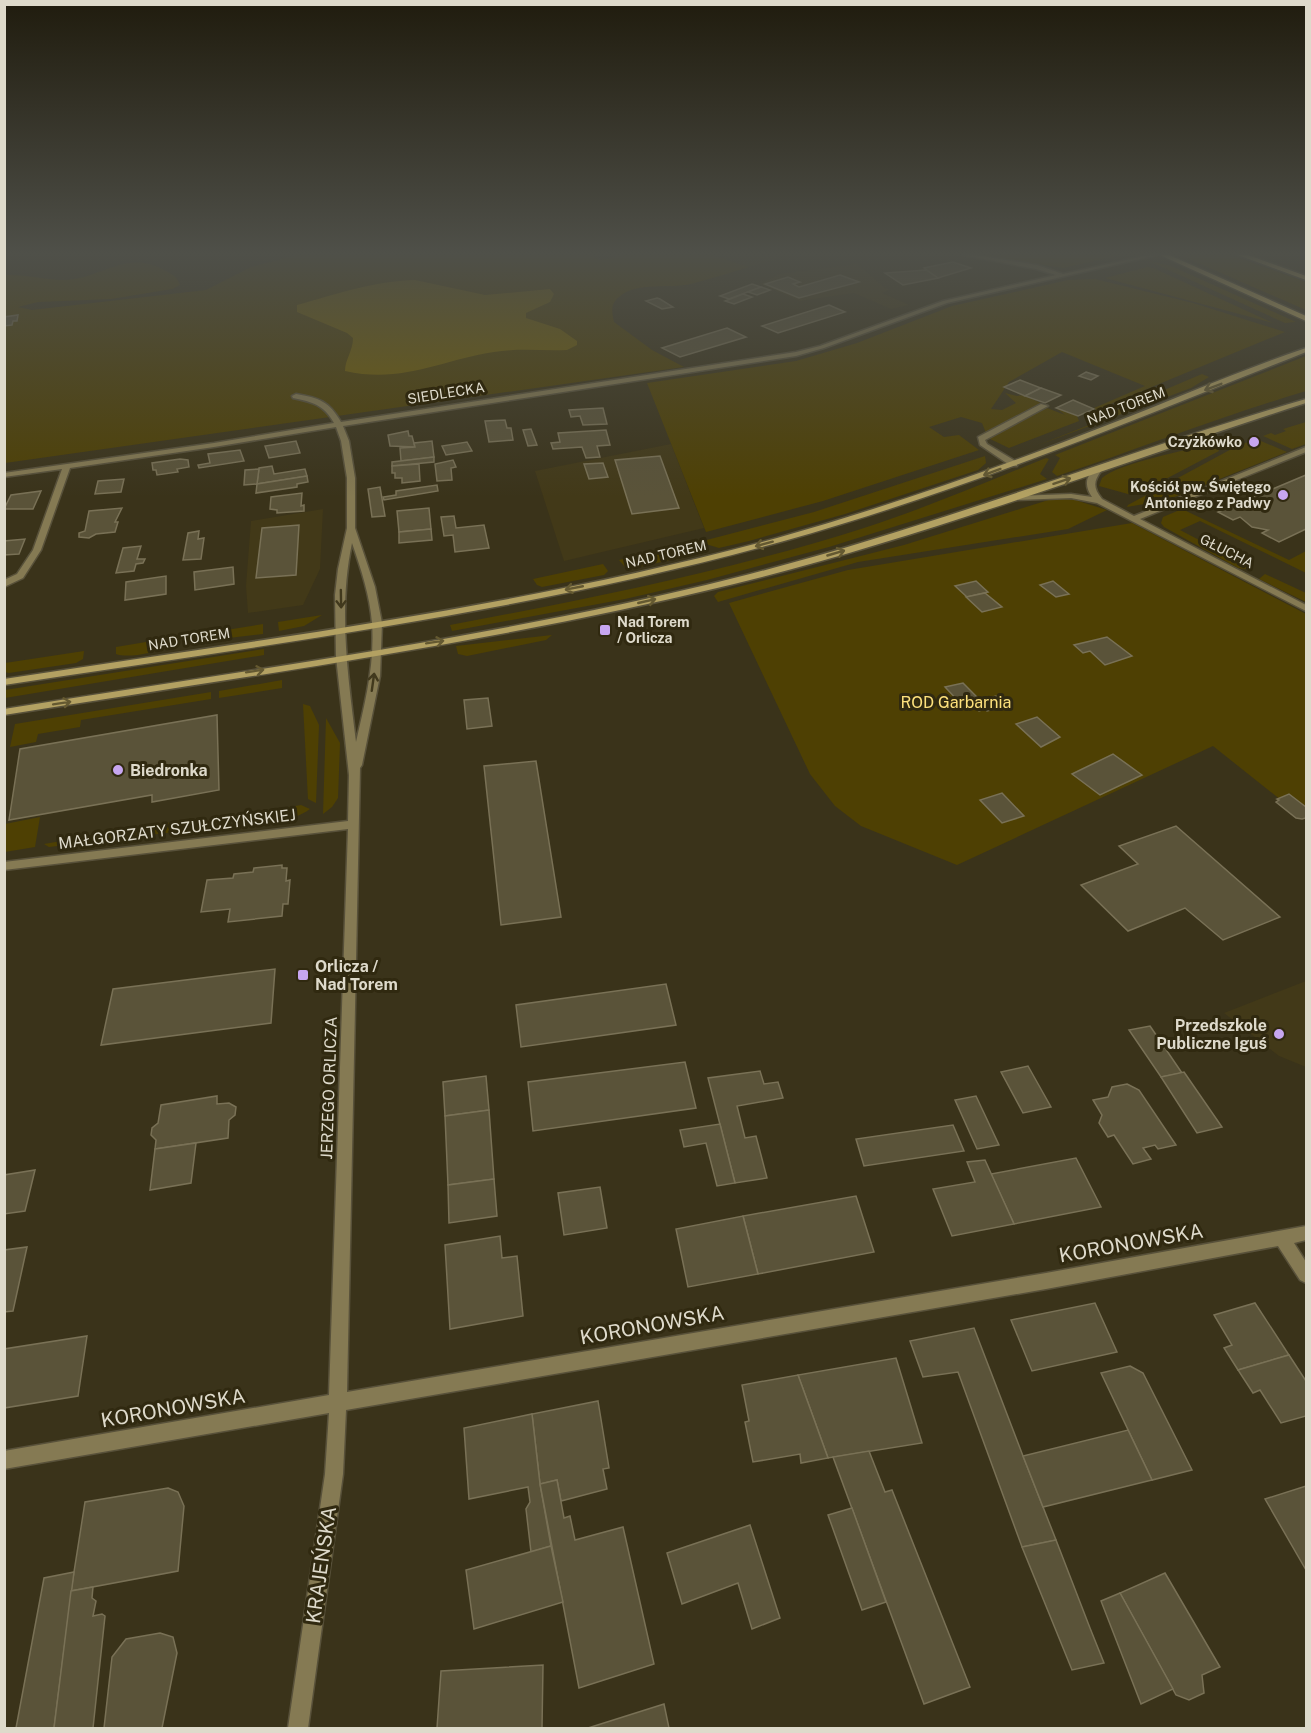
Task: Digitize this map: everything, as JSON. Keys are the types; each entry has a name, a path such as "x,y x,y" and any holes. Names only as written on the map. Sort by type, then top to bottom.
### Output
{"main road":[{"name":"NAD TOREM","path":"4,682 509,601 701,560 881,511 1014,464 1306,350"},
{"path":"4,712 604,611 737,580 856,547 1012,498 1306,401"}],"street":[{"name":"SIEDLECKA","path":"4,475 796,354 852,336"},
{"path":"296,396 314,399 327,407 339,425 351,465 351,528"},
{"path":"1014,464 984,445 981,439 1044,406"},
{"path":"1135,519 1306,449"},
{"path":"4,584 20,576 38,550 67,466"},
{"path":"1098,470 1091,476 1089,482 1099,501"},
{"name":"GŁUCHA","path":"1012,498 1071,496 1099,501 1306,608"},
{"name":"JERZEGO ORLICZA","path":"351,528 364,566 377,623 377,651 370,703 355,775"},
{"name":"JERZEGO ORLICZA","path":"338,1402 355,775 340,657 342,569 351,528"},
{"name":"MAŁGORZATY SZUŁCZYŃSKIEJ","path":"4,866 354,824"},
{"name":"KORONOWSKA","path":"4,1460 1046,1281 1306,1233"},
{"path":"1282,1238 1306,1275"},
{"name":"KRAJEŃSKA","path":"298,1728 333,1474 338,1402"}],"shaded area":[{"path":"350,336 570,336 577,341 577,345 567,350 494,352 385,375 345,371 353,338"},
{"path":"671,444 704,528 564,561 535,471"},
{"path":"323,509 320,569 303,605 248,613 246,586 251,521"},
{"name":"Przedszkole Publiczne Iguś","path":"1306,981 1306,1067 1279,1056 1224,1013"}],"green space":[{"path":"4,336 633,336 652,350 684,367 5,463"},
{"path":"875,336 1276,336 1096,410 1094,408 1145,386 1062,352 1009,382 991,409 1002,410 1016,403 1005,393 1023,395 1041,403 986,433 982,423 961,417 929,427 944,437 959,435 979,450 823,501 706,532 647,383 796,361"},
{"path":"1306,356 1306,391 1057,476 1052,472 1060,458 1055,455"},
{"path":"1202,374 1209,377 1191,388 1036,446 1094,423 1091,421"},
{"path":"1047,408 1065,415 1056,408 1077,416 1079,421 1009,448 988,438"},
{"path":"1306,422 1306,444 1292,449 1263,436 1271,433 1275,435 1286,431 1283,429"},
{"path":"1256,439 1287,452 1167,500 1127,507 1237,446"},
{"path":"1212,444 1217,446 1219,451 1141,492 1128,494 1099,486 1102,478 1123,467"},
{"path":"985,456 986,463 978,470 845,514 719,548 699,542 814,512"},
{"path":"1046,458 1049,459 1040,474 1047,479 829,547 707,580 625,599 452,631 450,625 658,583 762,558 910,512"},
{"path":"1055,498 1075,500 1107,510 1068,529 858,562 718,602 714,596 718,592 904,545"},
{"path":"1182,509 1289,560 1306,551 1306,573 1200,521 1180,530 1249,566 1245,569 1238,568 1164,527 1161,523 1163,517"},
{"name":"ROD Garbarnia","path":"1132,523 1306,614 1306,820 1213,746 957,865 861,826 835,806 810,774 729,603 848,570"},
{"path":"677,547 670,560 630,569 619,560"},
{"path":"603,564 608,571 604,575 542,587 537,585 533,579"},
{"path":"1265,574 1306,593 1306,602 1259,579"},
{"path":"322,615 304,626 279,631 278,622"},
{"path":"263,624 263,634 195,642 195,635"},
{"path":"552,635 546,640 467,656 458,654 456,646"},
{"path":"164,639 164,646 155,651 133,655 116,654 116,647"},
{"path":"264,649 264,655 5,698 5,690"},
{"path":"84,651 83,659 76,663 5,672 5,663"},
{"path":"282,680 282,688 219,698 219,691"},
{"path":"211,692 211,699 81,720 80,727 38,734 36,742 10,747 15,724"},
{"path":"303,704 310,706 319,725 316,803 308,799"},
{"path":"326,718 340,743 338,798 323,814"},
{"path":"301,805 310,809 280,821 263,821 251,814"},
{"path":"40,817 35,847 5,852 5,824"},
{"path":"195,819 195,825 183,831 49,847 44,844"}],"building":[{"path":"701,336 746,337 680,357 662,348"},
{"path":"1086,372 1098,376 1091,380 1079,376"},
{"path":"1020,380 1041,388 1025,396 1004,387"},
{"path":"1041,388 1061,395 1045,403 1025,396"},
{"path":"1073,400 1094,409 1078,416 1056,408"},
{"path":"603,408 607,424 583,425 580,416 571,417 569,410"},
{"path":"505,420 507,428 511,428 513,440 489,442 485,421"},
{"path":"531,429 537,445 528,446 523,430"},
{"path":"606,430 610,445 597,446 600,457 586,458 582,447 553,449 551,443 560,442 558,433"},
{"path":"408,431 415,447 390,446 388,435"},
{"path":"296,441 300,453 269,458 265,446"},
{"path":"432,441 434,457 401,461 400,448 415,447 414,443"},
{"path":"467,442 472,451 446,455 442,446"},
{"path":"240,450 244,461 199,468 198,465 210,463 208,454"},
{"path":"660,456 679,508 632,514 615,460"},
{"path":"434,457 434,462 392,466 392,462"},
{"path":"188,460 189,467 177,469 178,472 157,475 156,470 153,470 152,463"},
{"path":"453,460 456,467 451,468 452,480 437,481 435,464"},
{"path":"603,463 608,477 589,479 584,464"},
{"path":"419,464 420,481 402,483 402,478 395,478 395,473 392,473 392,466"},
{"path":"272,466 274,474 305,469 307,476 257,484 259,468"},
{"path":"259,469 257,484 244,485 245,470"},
{"name":"Kościół pw. Świętego Antoniego z Padwy","path":"1306,475 1306,529 1279,542 1262,533 1268,530 1252,527 1240,517 1233,520 1218,512"},
{"path":"307,476 308,482 297,484 297,487 256,493 257,484"},
{"path":"124,479 121,492 95,494 98,481"},
{"path":"437,485 438,491 384,500 383,497 396,495 396,491"},
{"path":"380,487 385,516 372,517 368,489"},
{"path":"41,491 33,509 4,509 11,495"},
{"path":"302,493 301,506 304,505 304,511 277,513 277,510 270,509 271,497"},
{"path":"122,508 115,522 118,522 115,532 96,534 89,538 79,537 79,533 85,531 89,511"},
{"path":"429,508 431,529 399,532 397,511"},
{"path":"454,516 456,528 484,525 489,548 455,552 453,535 444,536 441,517"},
{"path":"299,525 296,575 256,578 262,528"},
{"path":"431,529 432,540 399,543 399,532"},
{"path":"199,531 198,539 204,538 201,559 183,560 188,533"},
{"path":"25,539 19,554 4,555 4,541"},
{"path":"141,546 137,559 145,559 143,563 136,564 134,571 116,573 123,548"},
{"path":"233,567 234,584 195,590 194,572"},
{"path":"166,576 166,594 125,600 126,582"},
{"path":"976,581 988,592 967,597 955,586"},
{"path":"1053,581 1069,594 1056,597 1040,585"},
{"path":"985,593 1002,607 982,612 966,597"},
{"path":"1107,637 1132,656 1105,665 1090,651 1083,653 1074,645"},
{"path":"963,683 978,698 960,703 945,687"},
{"path":"996,696 1007,706 979,711 971,703"},
{"path":"488,698 492,726 467,729 464,700"},
{"name":"Biedronka","path":"217,715 219,790 152,802 152,795 9,820 20,749"},
{"path":"1037,717 1060,737 1041,747 1016,724"},
{"path":"1113,754 1142,775 1100,795 1072,774"},
{"path":"536,761 561,917 501,925 484,766"},
{"path":"1002,793 1024,816 1002,823 980,800"},
{"path":"1289,794 1306,807 1306,818 1296,818 1276,802 1279,800 1277,799"},
{"path":"1176,826 1280,917 1223,940 1185,908 1128,931 1081,885 1138,864 1119,846"},
{"path":"282,865 282,868 287,868 286,881 290,880 288,904 283,904 282,916 228,922 230,909 201,912 207,880 233,878 234,874 253,872 254,868"},
{"path":"275,969 271,1023 101,1045 113,989"},
{"path":"666,984 676,1025 521,1047 516,1005"},
{"path":"1150,1026 1182,1073 1161,1077 1129,1030"},
{"path":"685,1062 696,1108 533,1131 528,1082"},
{"path":"1028,1066 1051,1107 1023,1113 1001,1072"},
{"path":"760,1071 764,1084 778,1082 783,1098 737,1106 745,1138 756,1136 767,1178 735,1183 708,1078"},
{"path":"1184,1072 1222,1127 1197,1133 1161,1077"},
{"path":"486,1076 489,1110 445,1116 443,1082"},
{"path":"1127,1084 1139,1090 1176,1145 1158,1149 1155,1145 1143,1148 1151,1159 1133,1164 1114,1135 1108,1137 1099,1123 1102,1115 1093,1100 1108,1097 1112,1087"},
{"path":"217,1096 217,1104 229,1103 236,1107 235,1115 229,1120 228,1138 155,1149 156,1140 151,1135 152,1128 158,1123 161,1105"},
{"path":"976,1096 999,1145 977,1149 955,1100"},
{"path":"489,1110 494,1179 448,1185 445,1116"},
{"path":"720,1124 735,1183 717,1186 706,1143 684,1147 680,1130"},
{"path":"953,1125 964,1151 864,1166 856,1139"},
{"path":"196,1143 191,1183 150,1190 155,1149"},
{"path":"1076,1158 1101,1207 1014,1224 991,1174"},
{"path":"985,1160 1014,1224 952,1236 933,1189 975,1182 967,1162"},
{"path":"35,1170 25,1211 4,1214 4,1175"},
{"path":"494,1179 497,1216 449,1223 448,1185"},
{"path":"600,1187 607,1228 564,1235 558,1193"},
{"path":"856,1196 874,1252 758,1274 743,1216"},
{"path":"743,1216 758,1274 688,1287 676,1229"},
{"path":"500,1236 502,1258 517,1256 523,1316 450,1329 445,1245"},
{"path":"27,1247 13,1311 4,1312 4,1250"},
{"path":"1095,1303 1117,1352 1032,1371 1011,1320"},
{"path":"1255,1303 1289,1355 1238,1370 1224,1348 1232,1345 1214,1315"},
{"path":"974,1328 1056,1540 1022,1547 958,1372 923,1377 910,1341"},
{"path":"87,1336 78,1396 4,1408 4,1349"},
{"path":"1289,1355 1306,1381 1306,1416 1281,1423 1260,1390 1253,1393 1238,1370"},
{"path":"896,1358 922,1443 828,1458 798,1375"},
{"path":"1130,1366 1143,1373 1192,1470 1152,1480 1101,1373"},
{"path":"798,1375 828,1458 801,1463 800,1454 753,1462 745,1422 749,1421 742,1385"},
{"path":"598,1401 609,1468 603,1469 607,1489 561,1501 557,1480 540,1484 532,1414"},
{"path":"532,1414 540,1484 551,1546 531,1552 526,1509 530,1502 528,1487 469,1499 464,1428"},
{"path":"1128,1430 1152,1480 1043,1507 1023,1456"},
{"path":"869,1451 885,1492 892,1490 970,1687 924,1704 833,1457"},
{"path":"557,1480 564,1518 570,1516 575,1540 623,1527 654,1664 579,1688 540,1484"},
{"path":"1306,1486 1306,1570 1265,1499"},
{"path":"168,1488 178,1492 184,1506 178,1571 71,1591 85,1502"},
{"path":"852,1508 886,1602 862,1610 828,1515"},
{"path":"750,1525 780,1618 752,1629 738,1583 682,1604 667,1553"},
{"path":"1056,1540 1104,1663 1072,1670 1022,1547"},
{"path":"551,1546 563,1602 474,1629 466,1570"},
{"path":"74,1572 54,1728 16,1728 44,1578"},
{"path":"1165,1573 1220,1667 1202,1675 1204,1693 1189,1700 1176,1695 1120,1593"},
{"path":"93,1587 92,1598 96,1601 93,1616 102,1614 105,1616 93,1728 54,1728 71,1591"},
{"path":"1120,1593 1173,1689 1141,1704 1101,1601"},
{"path":"160,1633 173,1637 177,1653 162,1728 104,1728 112,1657 126,1639"},
{"path":"543,1665 542,1728 437,1728 441,1671"},
{"path":"664,1704 669,1728 588,1728"}],"place":[{"name":"Czyżkówko","path":"1254,442"},
{"name":"Kościół pw. Świętego Antoniego z Padwy","path":"1283,495"},
{"name":"Nad Torem / Orlicza","path":"605,630"},
{"name":"Biedronka","path":"118,770"},
{"name":"Orlicza / Nad Torem","path":"303,975"},
{"name":"Przedszkole Publiczne Iguś","path":"1279,1034"}]}
